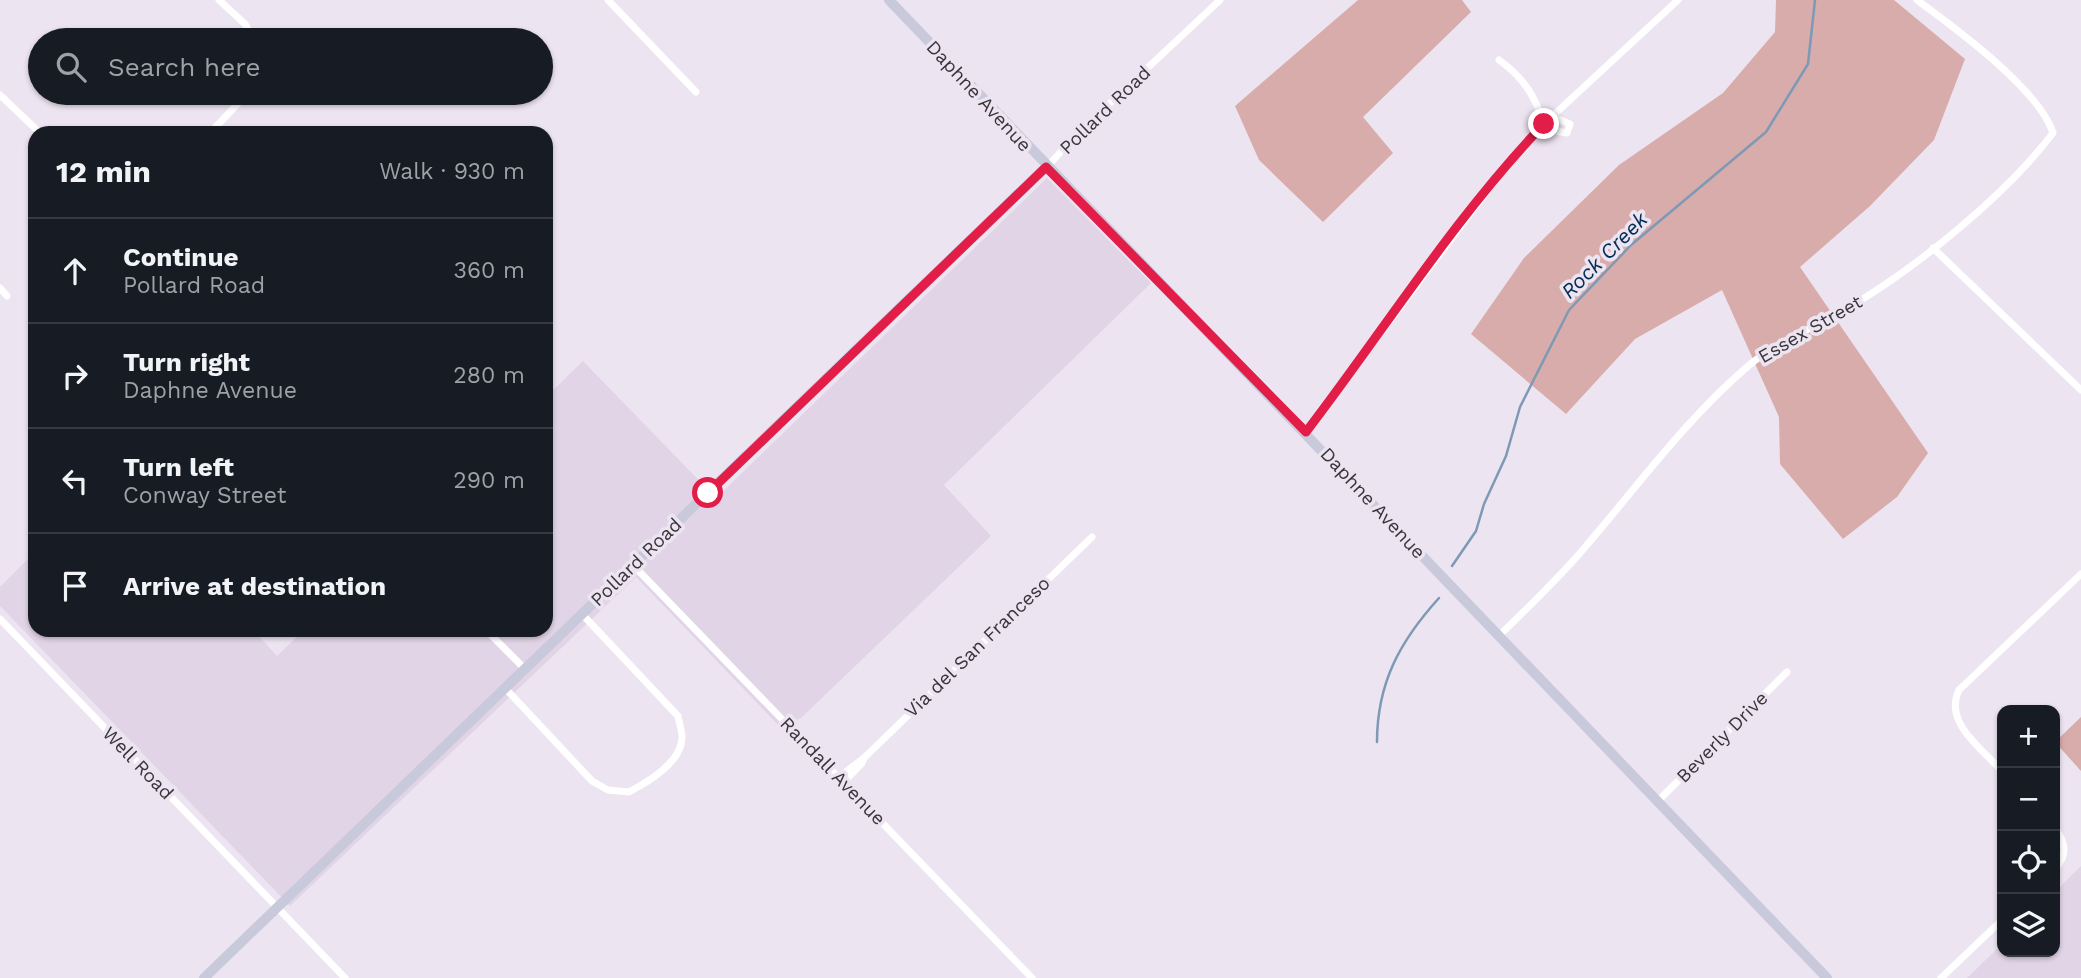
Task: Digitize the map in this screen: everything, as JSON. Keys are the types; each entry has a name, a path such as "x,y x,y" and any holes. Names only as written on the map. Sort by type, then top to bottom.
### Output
{"street":[{"path":"219,0 247,28"},
{"path":"608,0 696,92"},
{"name":"Daphne Avenue","path":"889,0 1046,167 1306,432 1827,978"},
{"name":"Pollard Road","path":"204,978 1046,167 1076,135 1220,0"},
{"path":"1306,432 1508,162 1544,124 1678,0"},
{"name":"Essex Street","path":"1499,636 1578,555 1681,435 1747,367 1782,343 1864,298 1933,248 1998,191 2053,133 2044,112 1986,54 1917,0"},
{"path":"1499,60 1527,84 1544,124"},
{"path":"0,96 32,126"},
{"path":"217,126 237,105"},
{"path":"1933,248 2081,390"},
{"path":"0,288 7,296"},
{"name":"Via del San Franceso","path":"842,779 862,763 864,758 1092,537"},
{"name":"Randall Avenue","path":"633,565 1032,978"},
{"path":"1998,768 1960,726 1954,710 1954,699 1959,690 2081,574"},
{"path":"505,688 599,787 629,792 663,768 678,752 682,738 678,716 582,614"},
{"name":"Well Road","path":"0,619 345,978"},
{"path":"493,637 524,669"},
{"name":"Beverly Drive","path":"1657,802 1787,672"},
{"path":"2060,835 2065,853 2060,861"},
{"path":"1941,978 1997,925"}],"shaded area":[{"path":"1358,0 1462,0 1471,12 1363,117 1393,153 1323,222 1259,160 1235,106"},
{"path":"1776,0 1894,0 1965,59 1934,140 1870,206 1800,267 1928,453 1897,497 1843,539 1780,464 1779,417 1722,290 1635,339 1566,414 1471,334 1524,258 1619,165 1723,93 1775,32"},
{"path":"1047,178 1151,283 944,485 991,536 801,718 779,726 636,577 290,906 30,637 259,637 277,656 297,637 553,637 553,390 583,361 716,498"},
{"path":"28,559 28,635 0,606 0,587"},
{"path":"2081,717 2081,771 2060,748 2060,737"},
{"path":"2081,866 2081,978 1967,978 1997,949 1997,957 2060,957 2060,887"}],"waterway":[{"name":"Rock Creek","path":"1452,566 1476,531 1484,504 1506,456 1520,407 1569,310 1631,245 1766,132 1808,64 1815,0"},
{"name":"Rock Creek","path":"1377,742 1381,701 1393,664 1413,630 1439,598"}],"route":[{"path":"708,493 1046,167 1306,432 1446,242 1508,162 1544,124"}]}
